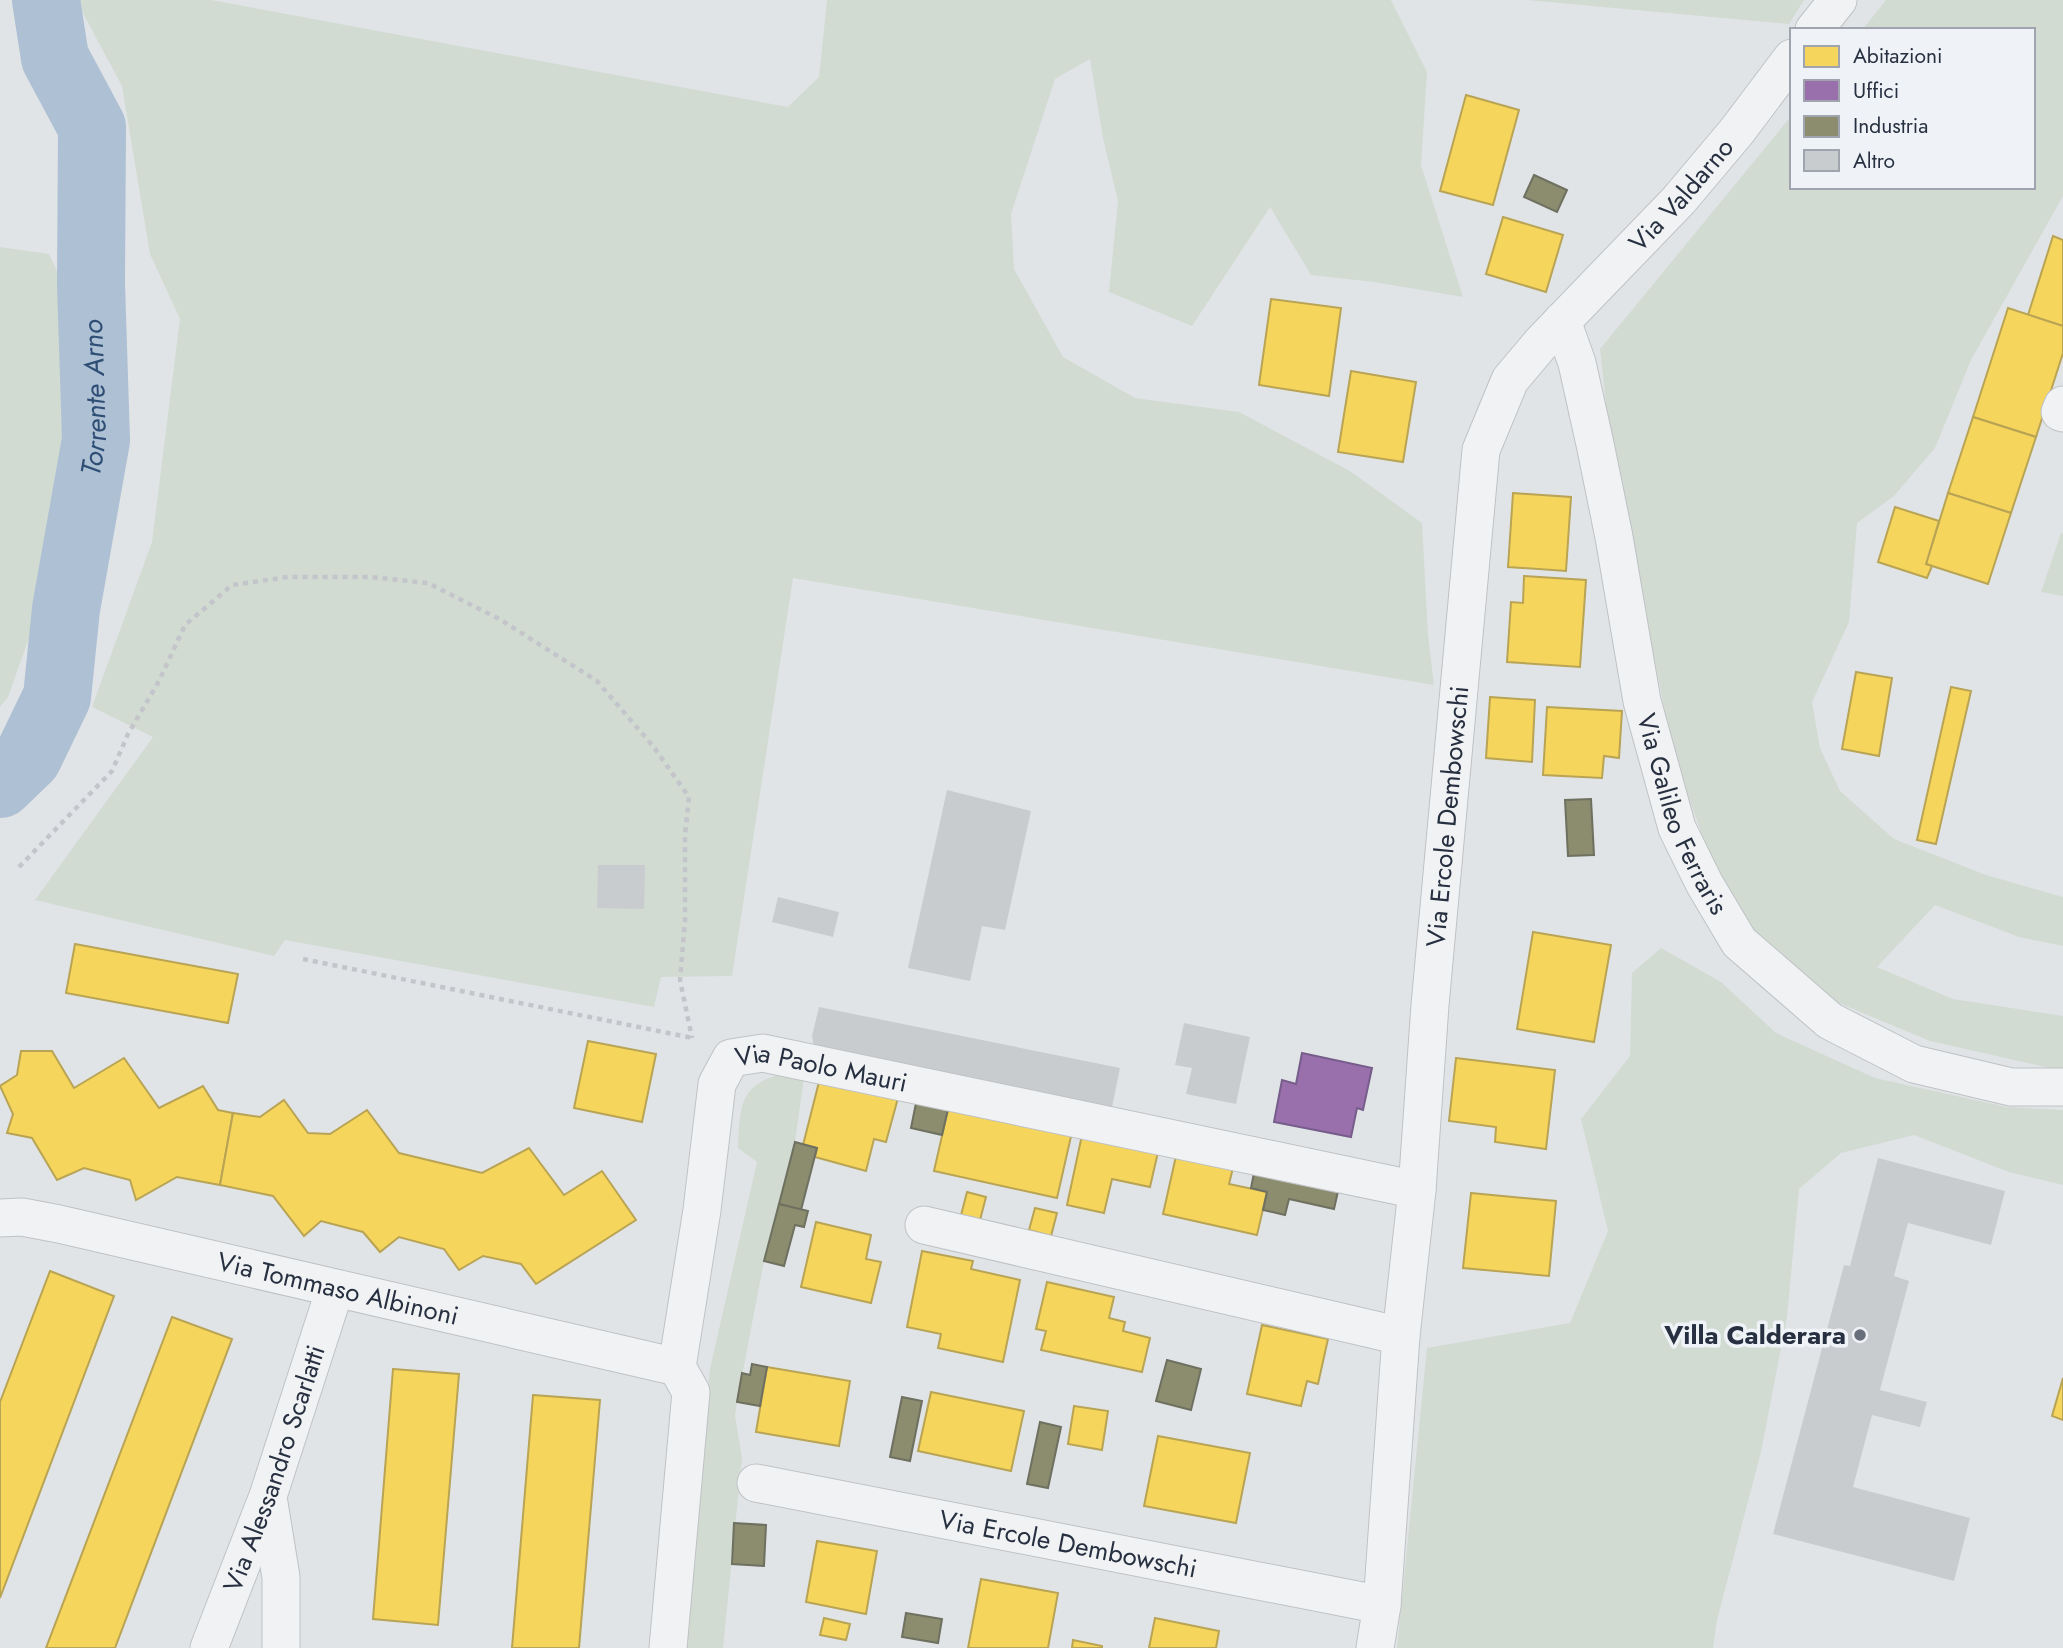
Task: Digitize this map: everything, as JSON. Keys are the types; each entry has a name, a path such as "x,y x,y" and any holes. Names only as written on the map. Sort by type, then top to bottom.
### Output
{"street":[{"path":"1816,28 1838,0"},
{"name":"Via Valdarno","path":"1562,321 1679,200 1737,131 1790,61"},
{"name":"Via Galileo Ferraris","path":"1562,321 1577,363 1595,444 1642,701 1677,828 1704,883 1739,942 1830,1021 1914,1064 2011,1087 2063,1087"},
{"name":"Via Ercole Dembowschi","path":"1375,1648 1382,1605 1401,1336 1417,1190 1433,965 1481,450 1510,380 1562,321"},
{"name":"Via Paolo Mauri","path":"677,1367 702,1210 718,1084 731,1058 763,1053 1417,1190"},
{"name":"Via Tommaso Albinoni","path":"0,1218 22,1217 47,1222 677,1367"},
{"path":"925,1225 1401,1336"},
{"name":"Via Alessandro Scarlatti","path":"209,1648 268,1496 335,1289"},
{"path":"668,1648 691,1392 677,1367"},
{"name":"Via Ercole Dembowschi","path":"756,1483 1382,1605"},
{"path":"268,1496 281,1577 281,1648"}],"path":[{"path":"19,867 112,771 128,734 159,681 185,625 232,585 288,577 370,577 428,583 502,620 597,681 653,746 689,797 685,835 685,921 680,980 692,1038"},
{"path":"303,959 692,1038 731,1058"}],"shaded area":[{"path":"76,0 211,0 788,107 819,77 827,0 1391,0 1427,72 1421,165 1463,297 1311,275 1270,207 1192,326 1109,292 1118,201 1103,138 1090,59 1055,79 1011,214 1014,269 1063,357 1135,398 1239,412 1350,471 1422,523 1428,635 1434,685 793,578 732,976 661,977 654,1007 285,940 274,956 35,900 153,737 92,707 152,542 180,319 150,254 122,86"},
{"path":"1527,0 1804,0 1789,24"},
{"path":"1886,0 2063,0 2063,196 1971,360 1935,448 1894,496 1857,523 1849,622 1812,702 1820,748 1840,791 1894,839 1986,875 2063,897 2063,946 2019,937 1935,905 1877,967 1953,999 2063,1016 2063,1071 1930,1041 1822,996 1757,938 1712,863 1674,756 1610,440 1600,349 1790,117 1790,189 2035,189 2035,28 1864,28"},
{"path":"0,247 49,254 76,312 57,559 8,697 0,707"},
{"path":"2061,533 2063,534 2063,596 2041,592"},
{"path":"1661,948 1721,982 1776,1033 1875,1078 2007,1107 2063,1110 2063,1185 2009,1172 1914,1135 1841,1153 1799,1189 1787,1317 1761,1452 1717,1620 1713,1648 1397,1648 1427,1348 1570,1323 1608,1231 1581,1119 1630,1056 1632,973"},
{"path":"786,1072 804,1077 795,1142 764,1261 735,1416 742,1458 723,1648 683,1648 710,1369 757,1162 738,1148 740,1119 745,1098 751,1090 759,1083"}],"building: Abitazioni":[{"path":"1466,95 1519,110 1493,205 1440,191"},
{"path":"1503,217 1563,235 1546,292 1486,274"},
{"path":"2053,236 2063,240 2063,326 2028,315"},
{"path":"1271,299 1341,308 1329,396 1259,385"},
{"path":"2008,308 2063,326 2063,353 2036,437 1973,417"},
{"path":"1351,371 1416,382 1403,462 1338,452"},
{"path":"1973,417 2036,437 2011,513 1948,493"},
{"path":"1513,493 1571,497 1566,571 1508,567"},
{"path":"1948,493 2011,513 1988,584 1926,564"},
{"path":"1895,507 1939,521 1926,564 1932,566 1927,578 1878,562"},
{"path":"1524,576 1586,580 1580,667 1507,662 1511,602 1523,603"},
{"path":"1856,672 1892,678 1879,756 1842,749"},
{"path":"1951,687 1971,691 1936,844 1917,840"},
{"path":"1490,697 1535,700 1532,762 1486,758"},
{"path":"1547,707 1622,711 1619,758 1604,756 1602,778 1543,775"},
{"path":"1533,932 1611,945 1594,1042 1517,1029"},
{"path":"75,944 238,974 228,1023 66,993"},
{"path":"588,1041 656,1054 642,1122 574,1108"},
{"path":"21,1051 52,1051 74,1088 124,1058 159,1108 203,1086 218,1110 233,1113 220,1185 177,1177 136,1200 130,1180 84,1168 57,1180 32,1138 7,1133 13,1114 0,1086 17,1075"},
{"path":"1456,1058 1555,1070 1546,1149 1495,1142 1496,1127 1449,1121"},
{"path":"820,1078 898,1098 886,1142 874,1139 866,1171 815,1157 817,1148 803,1145"},
{"path":"284,1100 308,1133 330,1134 367,1110 399,1153 482,1173 529,1148 564,1195 602,1171 636,1220 536,1284 521,1264 483,1256 459,1270 444,1249 399,1237 380,1252 363,1232 321,1221 304,1236 273,1196 220,1185 233,1113 260,1117"},
{"path":"949,1105 1072,1132 1057,1198 934,1171"},
{"path":"1082,1135 1158,1152 1150,1187 1112,1179 1104,1213 1067,1205"},
{"path":"1176,1156 1233,1168 1229,1184 1267,1192 1257,1235 1163,1214"},
{"path":"967,1192 986,1197 979,1224 960,1219"},
{"path":"1471,1193 1556,1201 1549,1276 1463,1268"},
{"path":"1035,1208 1057,1213 1051,1236 1029,1230"},
{"path":"816,1222 871,1235 866,1259 881,1262 871,1303 801,1287"},
{"path":"922,1251 973,1261 971,1269 1020,1280 1003,1362 938,1348 941,1334 907,1327"},
{"path":"50,1271 114,1296 0,1598 0,1402"},
{"path":"1047,1282 1114,1297 1109,1318 1125,1322 1123,1331 1150,1338 1142,1372 1041,1350 1046,1331 1036,1329"},
{"path":"172,1317 232,1339 115,1648 46,1648"},
{"path":"1262,1325 1328,1339 1318,1384 1307,1381 1301,1406 1247,1394"},
{"path":"767,1367 850,1381 839,1446 756,1432"},
{"path":"393,1369 459,1374 438,1625 373,1619"},
{"path":"2063,1378 2063,1420 2052,1416"},
{"path":"931,1392 1024,1411 1011,1471 918,1451"},
{"path":"533,1395 600,1400 579,1648 512,1648"},
{"path":"1074,1406 1108,1411 1102,1450 1068,1444"},
{"path":"1158,1436 1250,1453 1236,1523 1144,1506"},
{"path":"817,1541 877,1551 866,1614 806,1602"},
{"path":"981,1579 1058,1593 1048,1648 968,1648"},
{"path":"824,1618 850,1624 846,1640 820,1635"},
{"path":"1155,1618 1219,1631 1216,1648 1149,1648"},
{"path":"1073,1640 1102,1646 1102,1648 1072,1648"}],"building: Uffici":[{"path":"1302,1053 1372,1068 1363,1110 1357,1108 1351,1137 1274,1122 1282,1080 1296,1084"}],"building: Industria":[{"path":"1534,175 1567,190 1557,212 1524,197"},
{"path":"1591,799 1594,855 1568,856 1565,800"},
{"path":"917,1098 949,1105 942,1135 911,1128"},
{"path":"795,1142 817,1148 801,1210 779,1204"},
{"path":"1255,1168 1339,1187 1334,1209 1289,1199 1285,1215 1263,1210 1267,1192 1251,1188"},
{"path":"779,1204 808,1211 804,1227 795,1225 784,1266 764,1261"},
{"path":"1167,1360 1201,1369 1191,1410 1156,1401"},
{"path":"752,1364 767,1367 760,1406 737,1402 742,1373 750,1375"},
{"path":"902,1397 922,1401 910,1461 890,1457"},
{"path":"1040,1422 1061,1427 1048,1488 1027,1484"},
{"path":"734,1523 766,1525 764,1566 732,1564"},
{"path":"906,1613 942,1619 938,1643 902,1637"}],"building: Altro":[{"path":"947,790 1031,811 1005,930 982,926 970,981 908,968"},
{"path":"598,865 645,865 644,909 597,908"},
{"path":"778,897 839,912 833,937 772,922"},
{"path":"819,1007 1120,1068 1111,1112 814,1047 812,1036"},
{"path":"1184,1023 1250,1037 1236,1104 1186,1094 1192,1068 1175,1065"},
{"name":"Villa Calderara","path":"1878,1158 2005,1191 1991,1245 1908,1223 1894,1276 1909,1281 1880,1390 1927,1402 1920,1427 1872,1415 1853,1487 1970,1518 1954,1581 1773,1534 1844,1265 1850,1266"}],"waterway":[{"name":"Torrente Arno","path":"0,784 28,757 57,697 66,609 96,440 91,283 92,127 55,58 46,0"}],"place":[{"name":"Villa Calderara","path":"1860,1335"}]}
